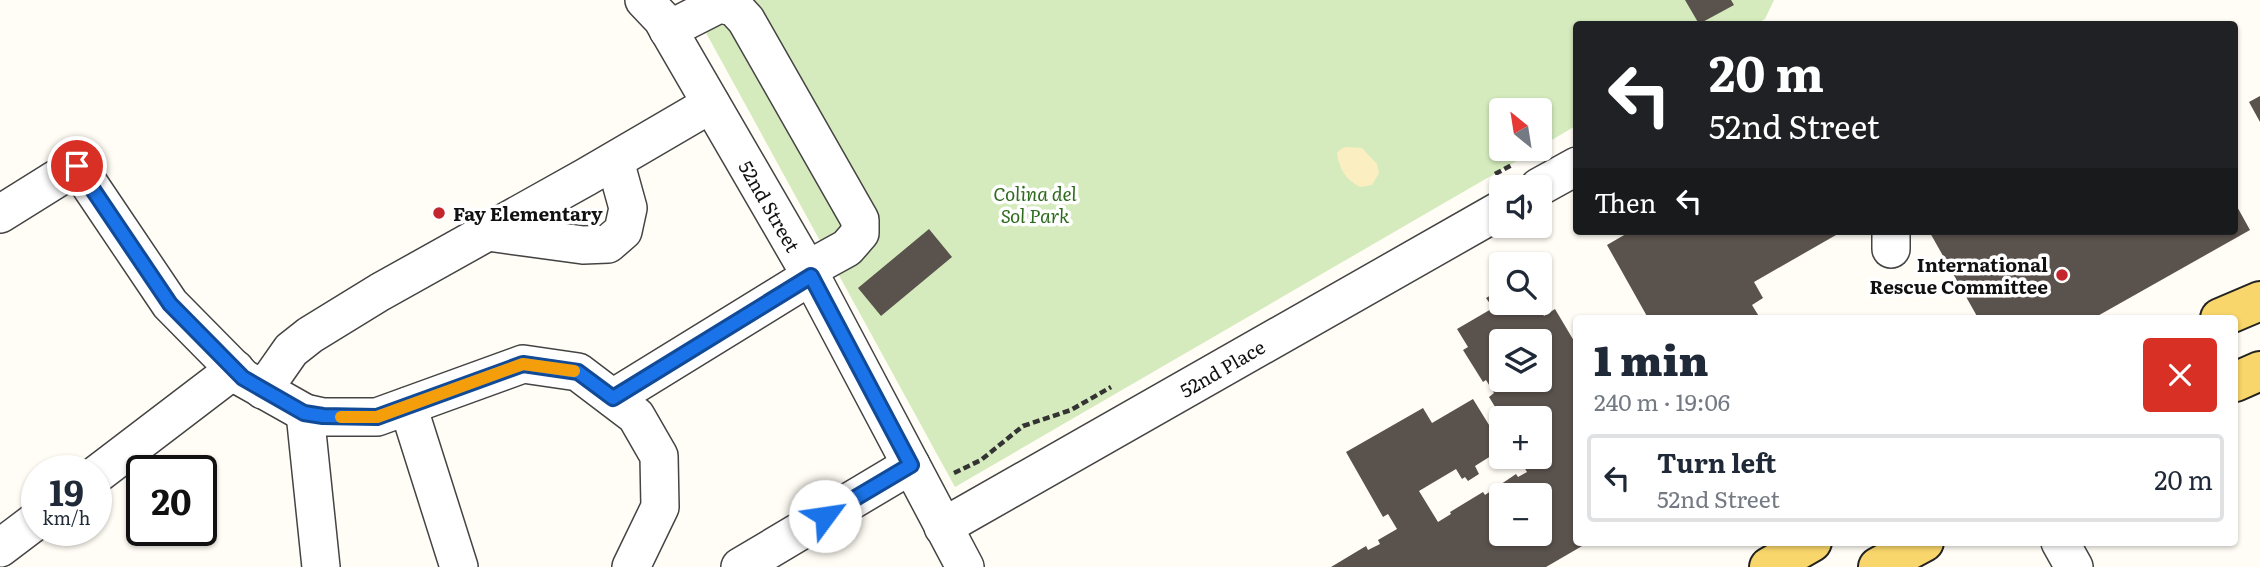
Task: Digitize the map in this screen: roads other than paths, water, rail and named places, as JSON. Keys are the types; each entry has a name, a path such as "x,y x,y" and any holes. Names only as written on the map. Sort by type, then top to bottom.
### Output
{"main road":[{"path":"2227,315 2260,301"},
{"path":"2238,381 2260,371"},
{"path":"1769,567 1805,546"},
{"path":"1878,567 1917,546"}],"street":[{"name":"52nd Street","path":"643,0 662,19 809,273 965,567"},
{"path":"613,398 847,248 860,233 860,220 747,20 734,7 719,4 668,30"},
{"path":"112,465 249,380 310,335 380,292 615,161 711,104"},
{"path":"488,232 583,245 607,244 623,230 628,208 615,161"},
{"path":"0,214 77,166 170,304 249,380 304,413 377,417 523,364 578,372 636,416 659,456 660,507 631,567"},
{"path":"1529,174 1573,167"},
{"name":"52nd Place","path":"943,527 1489,197"},
{"path":"408,406 459,567"},
{"path":"304,413 321,567"},
{"path":"740,567 911,465"},
{"path":"0,548 21,532"},
{"path":"2062,546 2074,567"}],"place":[{"name":"Fay Elementary","path":"439,213"},
{"name":"International Rescue Committee","path":"2062,275"}],"park label":[{"name":"Colina del Sol Park","path":"1035,204"}]}
